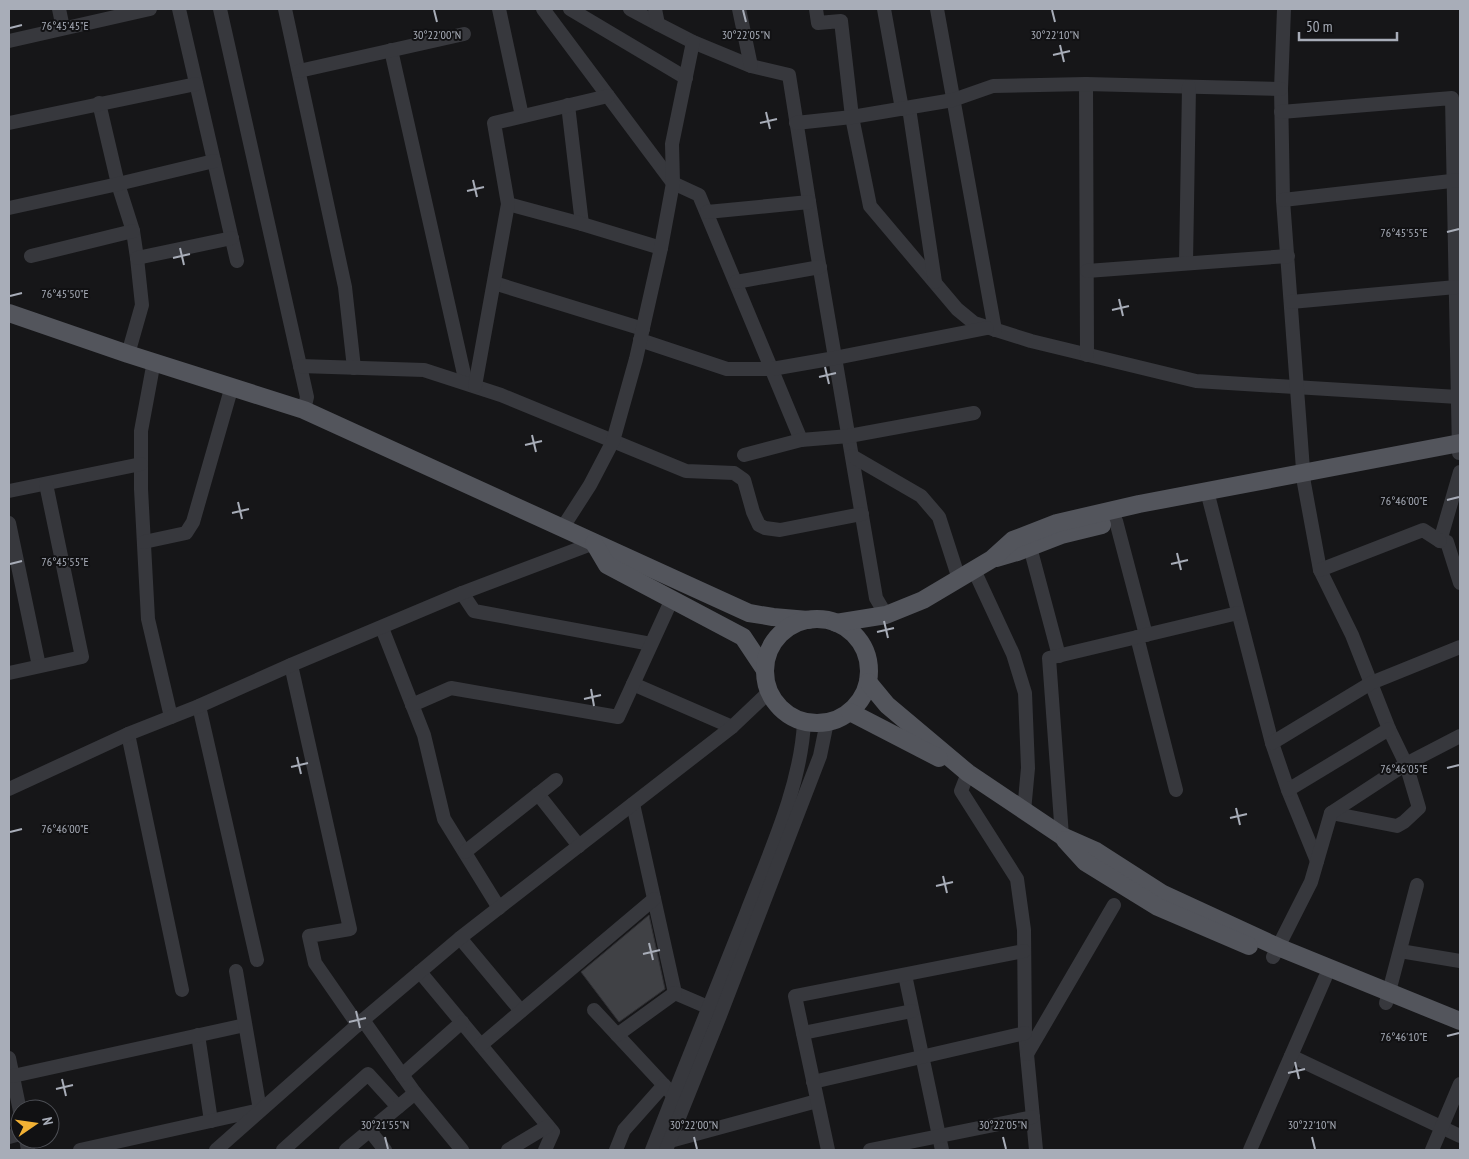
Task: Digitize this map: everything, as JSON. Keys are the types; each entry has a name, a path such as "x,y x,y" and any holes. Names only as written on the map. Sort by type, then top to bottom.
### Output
{"main road":[{"path":"9,313 128,354 304,410 749,613 773,618 822,619 836,623 850,631 865,650 869,666 868,682 862,698 850,712 839,719 827,722 804,722 790,716 778,705 766,681 769,652 778,637 792,626 808,620"},
{"path":"836,623 886,615 923,600 992,559 1013,540 1057,523 1139,504 1209,496 1460,448"},
{"path":"992,559 1061,535 1209,496"},
{"path":"594,543 607,566 743,637 766,670"},
{"path":"856,637 886,615"},
{"path":"868,682 887,705 968,773 1062,836 1085,862 1158,907 1276,952 1387,998 1460,1034"},
{"path":"850,712 968,773"},
{"path":"1276,952 1325,978 1460,1021"}],"street":[{"path":"59,9 63,28"},
{"path":"9,41 150,9"},
{"path":"179,9 237,262"},
{"path":"220,9 307,397 304,410"},
{"path":"285,9 345,287 354,368"},
{"path":"499,9 522,116"},
{"path":"543,9 673,182 699,196 801,440"},
{"path":"570,9 686,78"},
{"path":"630,9 693,42 751,66 789,75 876,598 886,615"},
{"path":"655,9 658,24"},
{"path":"739,9 751,66"},
{"path":"816,9 818,23 841,21 852,117 870,206 957,309 974,324 1031,341 1196,381 1458,397"},
{"path":"884,9 906,108 934,282"},
{"path":"937,9 992,329"},
{"path":"1284,9 1281,89 1284,200 1304,478 1320,570 1352,635 1389,729 1406,764 1418,808 1404,822 1397,826 1331,812"},
{"path":"299,72 464,34"},
{"path":"563,527 590,485 613,441 642,334 673,182 672,144 693,42"},
{"path":"391,50 470,385"},
{"path":"9,123 196,84"},
{"path":"796,124 852,117 953,100 993,86 1086,84 1281,89"},
{"path":"1086,84 1087,354"},
{"path":"1186,263 1189,87"},
{"path":"470,385 494,283 508,204 494,123 608,96"},
{"path":"1281,112 1452,98 1457,180 1458,259 1456,287 1460,448"},
{"path":"99,103 118,184 132,231 137,258 142,305 128,354"},
{"path":"568,105 582,224"},
{"path":"9,208 214,161"},
{"path":"1284,200 1457,180"},
{"path":"707,212 809,202"},
{"path":"508,204 661,248"},
{"path":"31,256 132,231"},
{"path":"137,258 232,238"},
{"path":"1087,271 1288,256"},
{"path":"736,282 820,268"},
{"path":"494,283 642,334 727,370 772,369 992,329"},
{"path":"1291,302 1456,287"},
{"path":"154,361 141,431 140,489 148,619 170,717"},
{"path":"300,366 424,370 501,395 686,470 734,474 744,480 753,512 759,525 765,528 780,530 862,514"},
{"path":"144,542 186,533 193,522 232,386"},
{"path":"744,455 801,440 849,436 974,413"},
{"path":"852,456 921,496 939,517 959,579"},
{"path":"9,491 141,464"},
{"path":"1440,541 1460,472"},
{"path":"9,672 82,656 46,484"},
{"path":"1209,496 1272,743 1288,790 1317,861"},
{"path":"1116,521 1176,790"},
{"path":"9,523 40,666"},
{"path":"1320,570 1423,530 1440,541 1447,542 1460,583"},
{"path":"9,789 128,734 462,593 594,543"},
{"path":"1030,547 1059,656"},
{"path":"974,570 1013,654 1025,692 1028,768 1024,811"},
{"path":"462,593 474,611 651,644"},
{"path":"412,705 451,688 618,717 672,599"},
{"path":"1062,836 1049,658 1238,613"},
{"path":"382,628 424,735 444,819 499,908"},
{"path":"1272,743 1371,683 1460,647"},
{"path":"291,665 350,930 309,936 315,963 415,1093 462,1150"},
{"path":"633,684 732,727"},
{"path":"216,1150 360,1022 460,938 732,727 770,692"},
{"path":"198,706 257,960"},
{"path":"715,1010 777,835 797,770 803,740 804,722"},
{"path":"652,1150 660,1129 679,1100 820,756 827,722"},
{"path":"1288,790 1389,729"},
{"path":"128,734 182,990"},
{"path":"1276,952 1311,882 1331,812 1406,764 1460,736"},
{"path":"968,773 961,790 1017,878 1024,930 1025,1033 1036,1150"},
{"path":"465,852 556,780"},
{"path":"538,794 579,846"},
{"path":"633,804 675,993"},
{"path":"1387,998 1417,885"},
{"path":"480,1045 654,899"},
{"path":"1027,1054 1114,906"},
{"path":"460,938 521,1011"},
{"path":"828,1150 795,996 1024,951"},
{"path":"1400,951 1460,961"},
{"path":"236,971 260,1110"},
{"path":"420,972 553,1132 545,1150"},
{"path":"905,975 940,1143"},
{"path":"1251,1150 1325,978"},
{"path":"675,993 715,1010"},
{"path":"617,1035 675,993"},
{"path":"594,1010 679,1100"},
{"path":"803,1033 912,1011"},
{"path":"402,1075 462,1022"},
{"path":"13,1076 245,1025"},
{"path":"813,1082 1025,1033"},
{"path":"198,1035 211,1121"},
{"path":"1291,1056 1460,1136"},
{"path":"9,1058 18,1099"},
{"path":"283,1150 368,1074 398,1107"},
{"path":"1432,1150 1460,1084"},
{"path":"616,1150 624,1130 664,1085"},
{"path":"346,1150 415,1093"},
{"path":"671,1147 679,1100"},
{"path":"671,1147 817,1100"},
{"path":"80,1150 115,1146 260,1110"},
{"path":"870,1150 940,1143 1033,1117"},
{"path":"508,1150 548,1126"},
{"path":"660,1129 671,1147"},
{"path":"370,1131 385,1150"}],"building":[{"path":"649,915 665,989 619,1022 581,972"}]}
